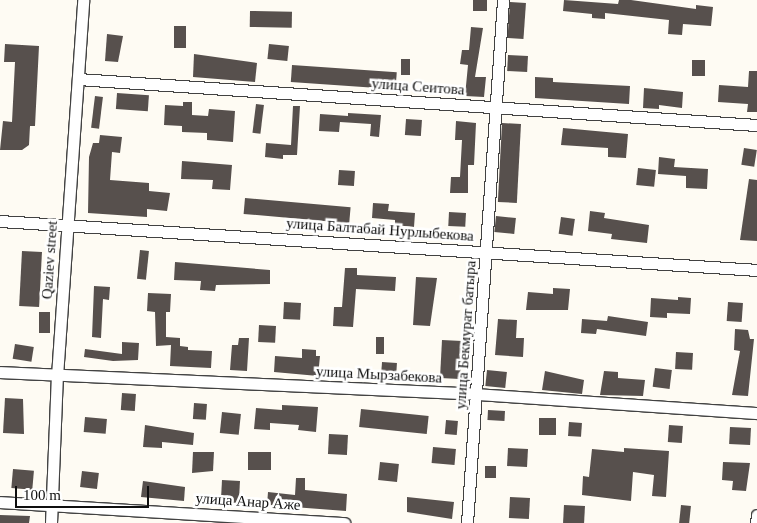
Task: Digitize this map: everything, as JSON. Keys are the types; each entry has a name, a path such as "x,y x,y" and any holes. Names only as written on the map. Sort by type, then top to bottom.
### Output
{"street":[{"name":"Qaziev street","path":"51,523 57,376 83,0"},
{"name":"улица Бекмурат батыра","path":"467,523 504,0"},
{"name":"улица Сеитова","path":"78,79 757,125"},
{"name":"улица Балтабай Нурлыбекова","path":"0,221 757,270"},
{"name":"улица Мырзабекова","path":"0,372 476,394 757,413"},
{"name":"улица Анар Аже","path":"0,502 344,523"},
{"path":"756,523 757,515"}],"building":[{"path":"473,0 487,0 487,11 473,11"},
{"path":"564,0 618,4 619,0 631,0 696,9 696,5 713,7 711,26 683,24 682,35 668,34 669,20 605,13 605,19 592,18 592,14 563,11"},
{"path":"510,2 526,3 523,39 507,38"},
{"path":"250,11 292,12 292,28 250,27"},
{"path":"174,26 186,26 186,48 174,48"},
{"path":"471,27 483,28 475,77 486,77 484,97 465,96 468,65 460,64 462,50 469,50"},
{"path":"107,34 123,36 118,62 105,61"},
{"path":"5,44 39,46 35,126 30,126 29,145 22,150 0,150 3,121 12,122 15,62 4,62"},
{"path":"269,44 289,46 287,61 267,59"},
{"path":"194,54 257,63 255,82 193,77"},
{"path":"508,55 528,56 527,72 507,71"},
{"path":"401,59 410,59 410,75 401,75"},
{"path":"692,60 705,60 705,76 692,76"},
{"path":"292,65 397,72 396,89 291,82"},
{"path":"749,71 757,71 757,112 747,112 748,104 718,102 719,85 748,87"},
{"path":"535,77 553,78 553,82 630,86 629,104 535,98"},
{"path":"644,88 683,92 682,108 659,105 659,109 643,108"},
{"path":"117,93 149,95 148,111 116,109"},
{"path":"95,96 103,97 99,129 91,128"},
{"path":"183,102 192,102 192,115 208,116 209,109 235,111 233,142 207,140 207,133 182,132 182,126 164,125 165,105 183,106"},
{"path":"256,104 264,105 260,134 252,133"},
{"path":"293,106 300,106 297,155 283,155 283,159 265,157 266,143 291,145"},
{"path":"348,113 381,115 379,137 370,136 371,124 340,122 339,132 319,131 320,114 348,116"},
{"path":"406,119 422,120 421,136 405,135"},
{"path":"456,121 476,123 474,165 468,165 468,193 450,193 451,177 460,177 462,140 455,140"},
{"path":"502,123 521,124 517,203 498,202"},
{"path":"563,128 628,134 626,158 608,157 608,148 561,145"},
{"path":"100,135 122,137 120,153 112,152 110,180 149,183 149,191 170,193 167,211 147,209 147,217 88,213 89,157 93,143 99,143"},
{"path":"744,148 757,150 754,167 741,165"},
{"path":"659,157 675,159 674,167 708,169 707,189 686,188 686,176 658,174"},
{"path":"182,161 232,165 230,190 212,189 213,180 181,179"},
{"path":"638,168 656,170 654,187 636,185"},
{"path":"339,170 355,171 354,186 338,185"},
{"path":"749,179 757,180 757,241 740,240"},
{"path":"245,198 351,207 349,223 244,214"},
{"path":"373,203 389,204 388,211 415,213 414,227 395,225 395,220 372,218"},
{"path":"590,211 605,213 604,218 649,225 647,243 611,239 612,234 588,231"},
{"path":"449,212 466,213 465,227 448,226"},
{"path":"496,216 516,218 514,234 494,232"},
{"path":"561,217 575,219 572,236 559,234"},
{"path":"140,250 149,251 146,280 137,279"},
{"path":"22,251 42,252 39,307 19,306"},
{"path":"175,262 270,270 270,284 216,285 215,291 200,290 201,281 174,280"},
{"path":"345,268 357,268 357,275 396,277 395,291 356,289 353,327 333,326 334,307 342,307"},
{"path":"416,277 437,278 430,326 413,325"},
{"path":"94,286 110,287 109,300 103,299 101,338 92,337"},
{"path":"553,288 570,289 568,310 526,310 528,292 553,294"},
{"path":"148,293 171,294 170,312 166,312 166,337 180,338 180,346 188,347 188,350 212,351 211,368 170,366 171,345 156,346 155,312 147,311"},
{"path":"678,297 691,298 690,314 667,313 667,318 650,317 651,298 678,300"},
{"path":"284,302 301,303 300,320 283,319"},
{"path":"728,302 743,303 742,322 727,321"},
{"path":"39,312 50,312 50,333 39,333"},
{"path":"608,316 648,322 646,336 597,329 596,334 581,333 582,319 607,321"},
{"path":"498,319 517,320 516,338 524,338 523,357 495,355"},
{"path":"259,325 276,326 275,343 258,342"},
{"path":"735,329 748,330 750,339 754,339 748,396 732,395 740,351 734,350"},
{"path":"376,337 384,337 384,354 376,354"},
{"path":"239,338 249,338 247,371 230,370 232,345 238,345"},
{"path":"442,340 462,341 460,379 440,378"},
{"path":"122,342 139,343 138,360 113,361 84,357 85,349 122,354"},
{"path":"15,344 34,347 31,362 13,359"},
{"path":"302,349 316,350 316,356 320,356 318,376 274,372 275,356 302,358"},
{"path":"676,352 693,353 692,370 675,369"},
{"path":"382,362 397,363 396,379 381,378"},
{"path":"655,368 672,370 670,389 653,387"},
{"path":"487,370 507,372 505,388 485,386"},
{"path":"545,371 584,380 582,394 542,390"},
{"path":"604,371 618,372 618,378 645,380 643,396 600,395"},
{"path":"122,393 136,394 135,411 121,410"},
{"path":"5,398 23,399 24,434 3,433"},
{"path":"194,403 207,404 206,420 193,419"},
{"path":"282,405 318,407 316,432 298,430 299,425 270,423 270,430 254,429 256,408 282,410"},
{"path":"361,409 429,416 427,434 359,427"},
{"path":"488,410 505,411 504,421 487,420"},
{"path":"222,412 241,414 239,435 220,433"},
{"path":"85,417 107,419 106,434 84,432"},
{"path":"539,418 556,418 556,435 539,435"},
{"path":"446,420 458,421 457,435 445,434"},
{"path":"569,422 582,423 581,437 568,436"},
{"path":"145,425 194,433 193,445 162,442 162,448 143,447"},
{"path":"669,425 683,426 682,443 668,442"},
{"path":"730,427 751,428 750,445 729,444"},
{"path":"329,434 348,435 347,455 328,454"},
{"path":"433,447 456,449 455,465 432,463"},
{"path":"508,448 528,449 527,467 507,466"},
{"path":"624,448 669,451 666,497 652,496 654,475 633,472 631,501 582,495 583,476 589,477 592,449 624,452"},
{"path":"193,452 214,452 213,471 192,473"},
{"path":"248,452 271,452 271,470 248,470"},
{"path":"380,462 399,464 397,482 378,480"},
{"path":"723,462 750,463 746,491 732,490 733,481 722,480"},
{"path":"485,466 496,466 496,478 485,478"},
{"path":"13,469 34,471 32,490 11,488"},
{"path":"82,471 99,473 97,489 80,487"},
{"path":"296,478 305,478 305,490 347,494 346,511 267,505 268,492 295,495"},
{"path":"222,480 240,481 239,504 221,503"},
{"path":"143,481 185,487 184,501 141,497"},
{"path":"407,497 454,502 452,519 407,512"},
{"path":"510,497 530,498 529,519 509,518"},
{"path":"564,505 585,506 584,523 563,523"},
{"path":"681,505 691,506 689,523 679,523"},
{"path":"0,515 30,516 29,523 0,523"}]}
